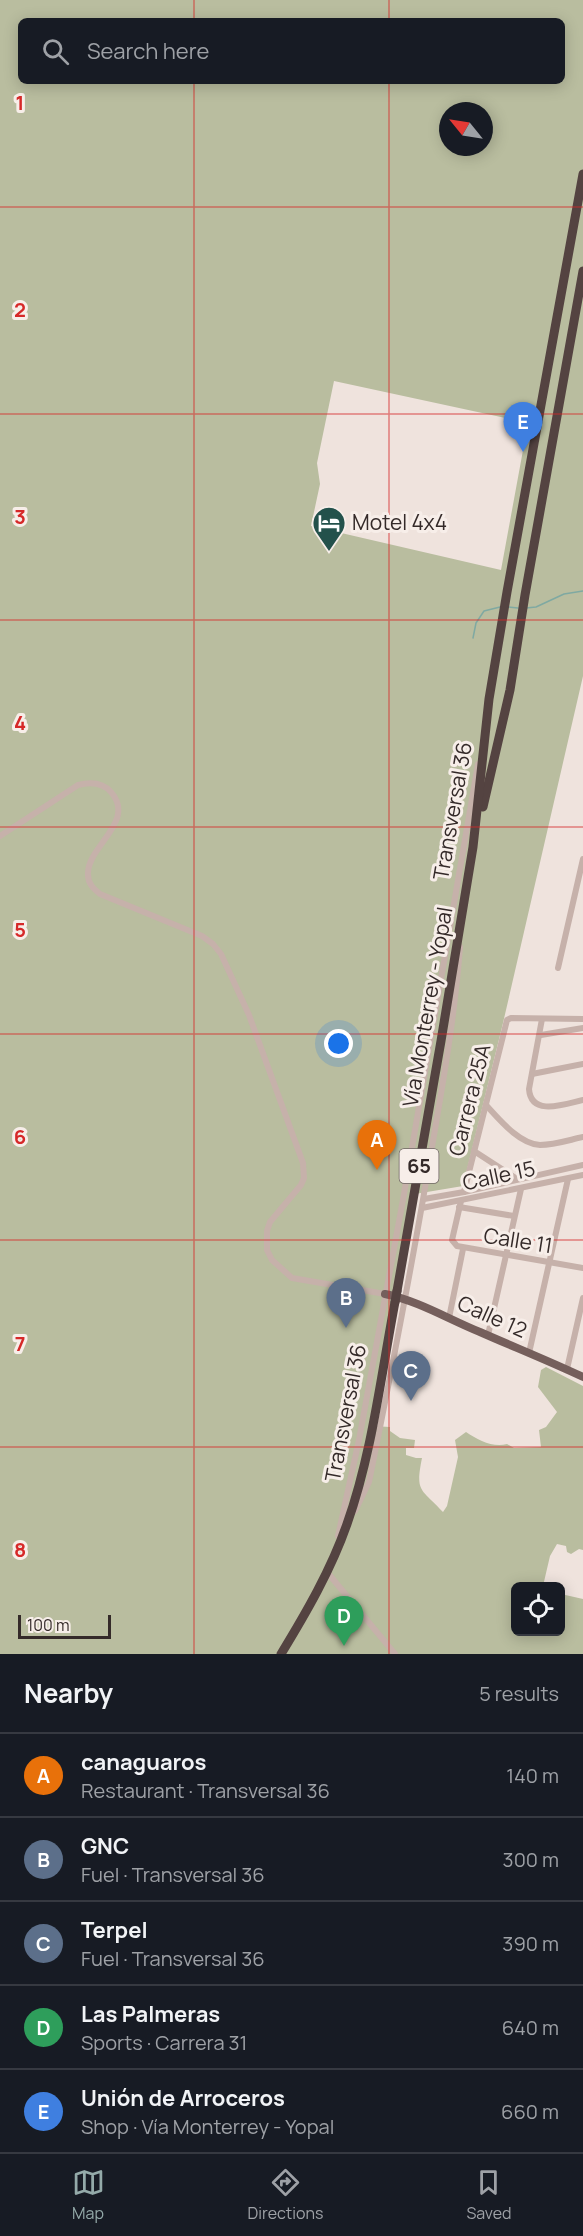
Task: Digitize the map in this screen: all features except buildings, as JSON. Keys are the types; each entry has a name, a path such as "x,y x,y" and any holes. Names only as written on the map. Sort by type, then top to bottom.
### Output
{"highway":[{"name":"Vía Monterrey - Yopal","path":"281,1654 342,1539 362,1478 397,1291 464,902 473,847 489,699 507,592 583,174"},
{"name":"Vía Monterrey - Yopal","path":"473,847 510,690 583,271"}],"main road":[{"name":"Calle 12","path":"385,1294 405,1298 583,1377"}],"street":[{"name":"Transversal 36","path":"328,1568 351,1479 489,699"},
{"path":"0,836 78,785 91,782 99,784 116,797 118,814 116,823 89,864 87,876 91,887 100,894 202,936 221,954 249,1015 303,1163 304,1178 301,1185 270,1222 267,1231 267,1250 272,1260 292,1278 385,1294"},
{"path":"558,968 583,859"},
{"name":"Transversal 36","path":"342,1539 369,1482 424,1199 456,1001 464,902"},
{"name":"Carrera 25A","path":"464,1192 505,1024 511,1018 542,1019"},
{"path":"583,1019 542,1019 541,1035 529,1089 534,1103 546,1107 583,1100"},
{"path":"541,1035 583,1028"},
{"path":"532,1074 583,1064"},
{"path":"486,1105 511,1129 535,1144 542,1145 583,1137"},
{"path":"474,1151 517,1179"},
{"name":"Calle 15","path":"424,1199 583,1166"},
{"name":"Calle 15","path":"422,1208 460,1204 583,1175"},
{"path":"532,1176 532,1186"},
{"path":"529,1353 567,1179"},
{"path":"488,1335 521,1189"},
{"path":"460,1204 514,1216"},
{"name":"Calle 11","path":"460,1204 452,1240 454,1244 464,1249 583,1268"},
{"path":"449,1318 464,1249"},
{"path":"567,1370 583,1298"},
{"path":"328,1568 395,1654"}],"green space":[{"path":"0,0 583,0 583,676 463,1186 415,1194 373,1426 390,1427 390,1431 400,1438 415,1440 414,1448 406,1448 406,1455 422,1458 420,1484 425,1494 443,1512 447,1506 458,1457 455,1440 466,1432 491,1444 507,1444 514,1448 541,1447 539,1430 546,1427 557,1412 538,1387 541,1370 546,1367 583,1386 583,1550 579,1549 571,1554 567,1552 566,1546 557,1544 550,1556 544,1582 511,1582 511,1636 565,1636 565,1595 583,1599 583,1654 0,1654","holes":["334,381 528,423 501,570 311,526 320,484 317,463"]}],"waterway":[{"path":"526,608 536,607 564,594 583,591"},
{"path":"473,638 476,623 484,611 500,607"},
{"path":"508,607 518,608"}],"place":[{"name":"Unión de Arroceros","path":"523,452"},
{"name":"Motel 4x4","path":"329,552"},
{"name":"canaguaros","path":"377,1170"},
{"name":"GNC","path":"346,1328"},
{"name":"Terpel","path":"411,1401"},
{"name":"Las Palmeras","path":"344,1646"}]}
